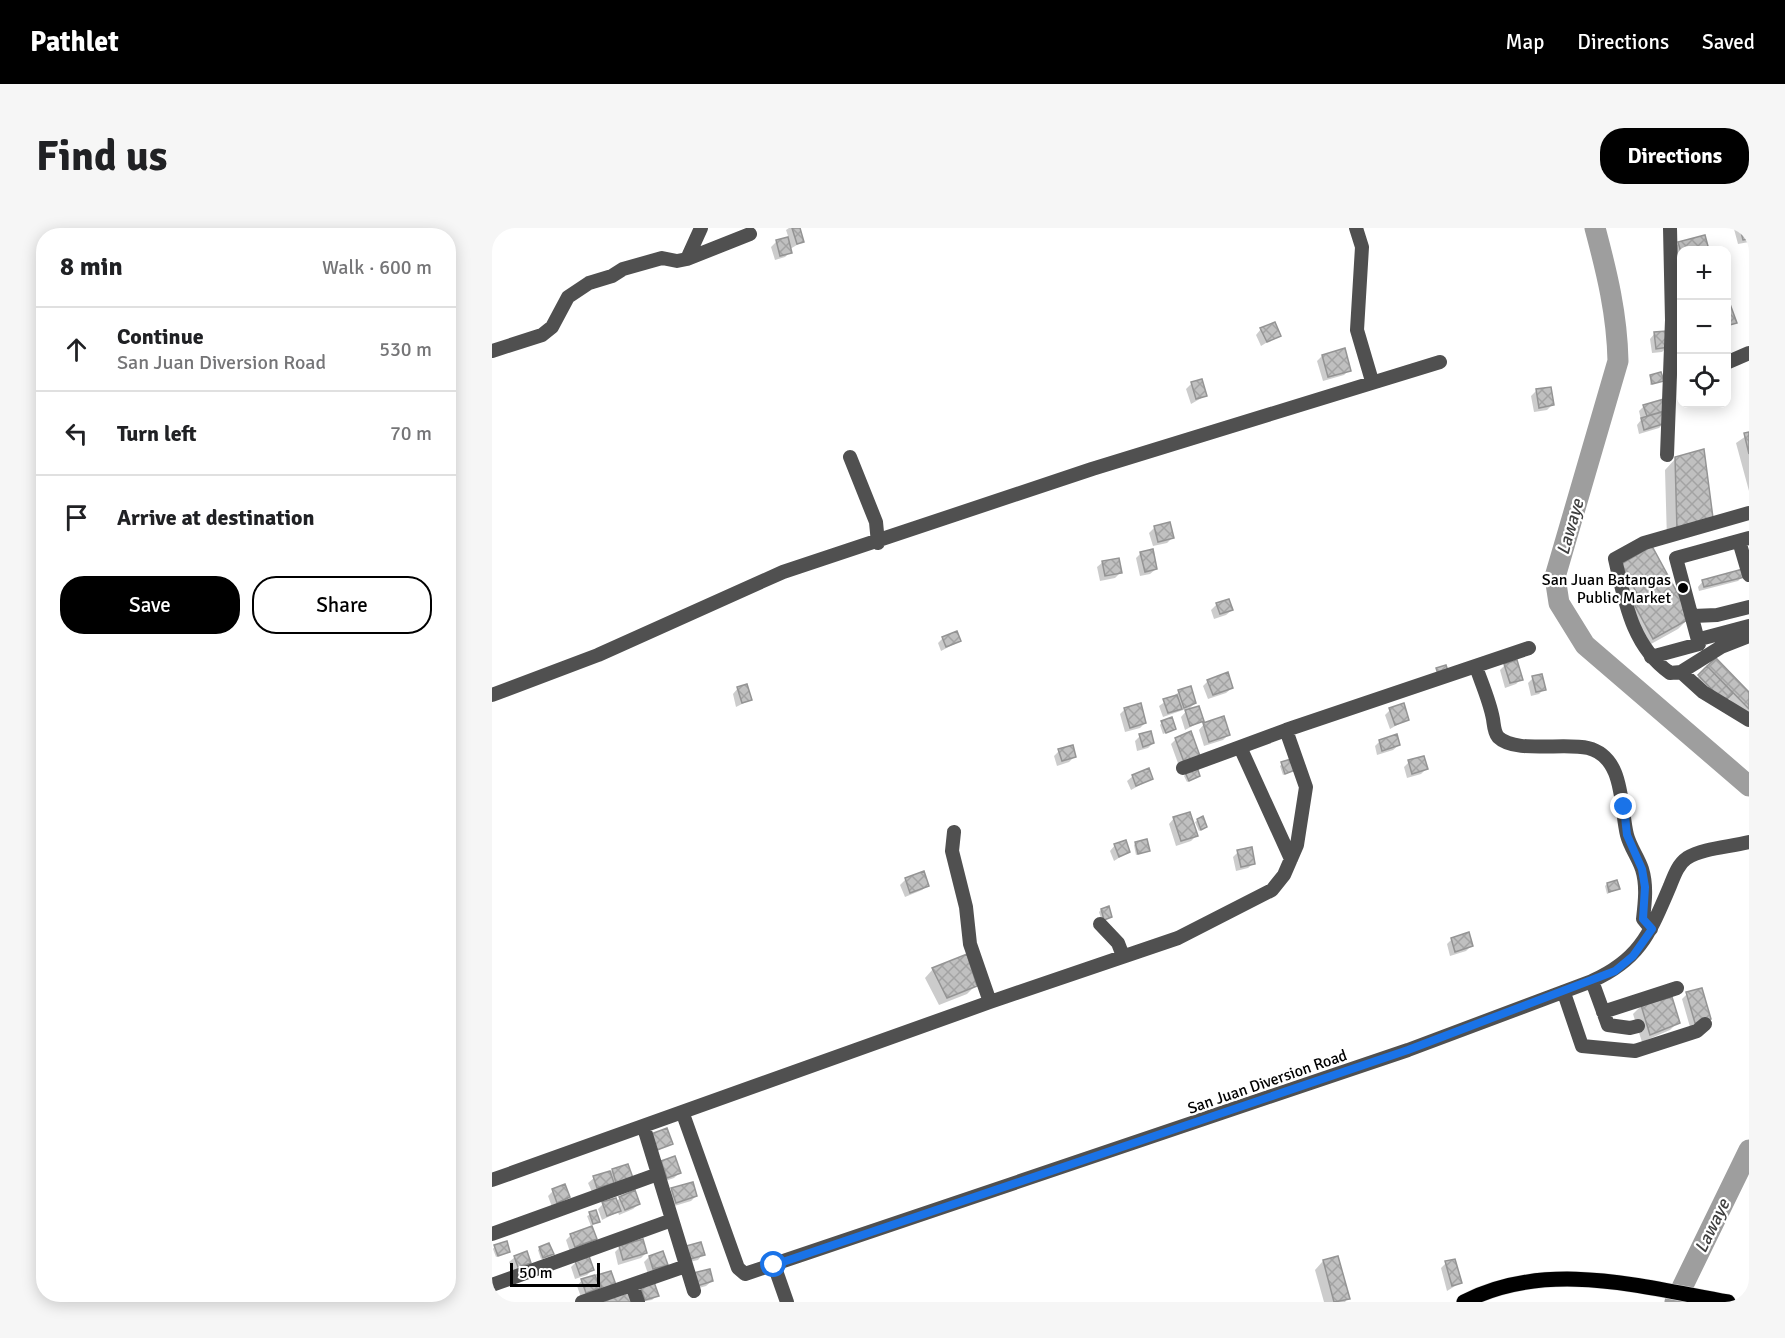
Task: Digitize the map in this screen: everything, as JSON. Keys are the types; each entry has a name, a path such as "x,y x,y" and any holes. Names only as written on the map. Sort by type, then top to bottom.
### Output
{"main road":[{"path":"1464,1302 1512,1285 1557,1278 1646,1287 1728,1302"}],"street":[{"path":"687,259 701,228"},
{"path":"1356,228 1362,247 1356,330 1372,381"},
{"path":"1667,455 1675,384 1670,228"},
{"path":"492,351 542,335 552,327 568,297 589,283 612,276 623,269 662,258 677,261 687,259 750,234"},
{"path":"1731,361 1749,353"},
{"path":"492,695 661,628 783,572 878,543 1092,469 1372,381 1440,362"},
{"path":"850,457 876,522 878,543"},
{"path":"1749,513 1644,543 1616,559 1625,604 1637,635 1651,657 1703,693 1749,720"},
{"path":"1700,639 1676,558 1744,540 1749,575"},
{"path":"1693,616 1718,615 1749,607"},
{"path":"1651,657 1695,647 1700,639 1749,626"},
{"path":"1676,673 1721,647 1749,636"},
{"path":"1183,768 1286,730 1528,648"},
{"path":"1476,667 1493,716 1495,734 1500,739 1526,746 1590,748 1606,758 1611,766 1624,807 1627,835 1642,869 1645,887 1643,919 1652,929"},
{"path":"492,1180 644,1128 990,1002 1178,938 1272,890 1284,875 1291,859 1300,829 1306,787 1286,730"},
{"path":"1240,747 1291,859"},
{"path":"954,832 952,850 966,907 970,944 990,1002"},
{"name":"San Juan Diversion Road","path":"683,1114 738,1268 745,1274 1408,1050 1592,981 1615,971 1633,956 1652,929 1681,863 1696,855 1743,844"},
{"path":"1100,924 1118,943 1123,956"},
{"path":"1592,981 1608,1025 1630,1028 1638,1026"},
{"path":"1602,1012 1677,988"},
{"path":"1564,993 1582,1046 1635,1051 1697,1031 1705,1024"},
{"path":"644,1128 694,1291"},
{"path":"492,1234 658,1174"},
{"path":"492,1285 672,1220"},
{"path":"774,1265 787,1302"},
{"path":"588,1301 686,1266"},
{"path":"632,1285 638,1302"}],"building":[{"path":"792,228 800,228 804,242 797,244"},
{"path":"1740,228 1749,228 1749,239 1743,240"},
{"path":"1705,235 1708,246 1679,246 1678,242"},
{"path":"788,237 792,253 780,256 776,240"},
{"path":"1731,307 1737,323 1731,325"},
{"path":"1275,322 1281,336 1267,342 1260,328"},
{"path":"1667,331 1669,347 1656,349 1654,332"},
{"path":"1345,348 1351,371 1328,377 1322,355"},
{"path":"1677,357 1677,369 1673,358"},
{"path":"1661,372 1664,381 1652,384 1650,375"},
{"path":"1202,379 1207,396 1196,399 1191,382"},
{"path":"1551,387 1554,405 1539,408 1536,389"},
{"path":"1664,399 1668,410 1647,416 1643,405"},
{"path":"1662,412 1666,423 1644,430 1641,418"},
{"path":"1749,432 1749,454 1744,433"},
{"path":"1704,449 1713,518 1677,530 1675,457"},
{"path":"1170,522 1174,538 1158,542 1154,526"},
{"path":"1652,546 1691,618 1653,639 1634,604 1641,601 1621,564"},
{"path":"1153,549 1157,569 1145,572 1140,552"},
{"path":"1119,558 1122,573 1105,576 1102,561"},
{"path":"1743,569 1745,577 1704,587 1702,580"},
{"path":"1229,599 1233,610 1220,614 1216,603"},
{"path":"957,631 961,641 946,647 942,637"},
{"path":"1716,658 1749,692 1749,709 1707,666"},
{"path":"1517,660 1523,680 1510,683 1504,664"},
{"path":"1446,665 1449,674 1439,677 1436,668"},
{"path":"1707,666 1733,693 1724,702 1698,675"},
{"path":"1228,672 1233,688 1213,695 1207,680"},
{"path":"1542,674 1546,690 1536,692 1532,676"},
{"path":"747,684 752,700 742,703 737,687"},
{"path":"1191,686 1196,703 1184,708 1178,690"},
{"path":"1177,695 1182,709 1168,713 1163,699"},
{"path":"1141,703 1146,723 1130,728 1124,708"},
{"path":"1404,703 1409,720 1395,725 1389,708"},
{"path":"1199,706 1204,721 1190,726 1185,710"},
{"path":"1224,716 1230,735 1209,742 1203,723"},
{"path":"1172,717 1176,729 1166,733 1161,721"},
{"path":"1151,731 1154,743 1143,747 1139,734"},
{"path":"1191,731 1200,756 1184,762 1175,738"},
{"path":"1397,734 1400,745 1382,751 1379,740"},
{"path":"1073,745 1076,757 1062,761 1058,749"},
{"path":"1424,756 1428,769 1412,774 1408,760"},
{"path":"1291,759 1295,770 1285,774 1281,762"},
{"path":"1197,767 1200,776 1189,781 1185,772"},
{"path":"1149,768 1153,779 1136,786 1132,775"},
{"path":"1190,812 1198,836 1181,841 1173,817"},
{"path":"1203,816 1207,827 1201,830 1197,819"},
{"path":"1147,839 1150,851 1138,854 1135,842"},
{"path":"1126,840 1130,852 1119,857 1114,844"},
{"path":"1252,847 1255,864 1241,867 1237,850"},
{"path":"924,871 929,886 910,893 905,878"},
{"path":"1617,880 1620,889 1609,892 1607,883"},
{"path":"1109,906 1112,917 1104,920 1101,909"},
{"path":"1469,932 1473,946 1455,952 1451,938"},
{"path":"967,954 977,986 947,998 932,968"},
{"path":"1702,988 1711,1019 1695,1023 1686,992"},
{"path":"1672,997 1680,1023 1650,1035 1641,1005"},
{"path":"667,1128 673,1144 657,1150 651,1134"},
{"path":"675,1156 681,1173 667,1178 661,1161"},
{"path":"628,1164 633,1178 616,1183 612,1169"},
{"path":"610,1171 614,1183 597,1188 593,1176"},
{"path":"693,1182 697,1196 676,1203 671,1188"},
{"path":"565,1184 570,1197 557,1203 552,1189"},
{"path":"635,1190 640,1204 625,1210 619,1197"},
{"path":"616,1198 621,1211 607,1216 602,1202"},
{"path":"596,1210 600,1222 593,1224 589,1212"},
{"path":"592,1226 597,1239 575,1247 570,1234"},
{"path":"643,1239 647,1253 623,1260 619,1246"},
{"path":"507,1241 510,1252 498,1256 494,1245"},
{"path":"701,1242 705,1255 690,1259 686,1246"},
{"path":"549,1243 554,1254 543,1258 539,1247"},
{"path":"527,1251 531,1263 518,1267 514,1256"},
{"path":"663,1251 668,1265 653,1269 649,1256"},
{"path":"589,1256 594,1270 580,1275 575,1261"},
{"path":"1338,1256 1350,1299 1334,1302 1323,1260"},
{"path":"1455,1259 1462,1283 1452,1286 1445,1261"},
{"path":"710,1269 713,1281 697,1286 693,1273"},
{"path":"611,1271 616,1285 602,1289 597,1275"},
{"path":"595,1275 600,1288 586,1293 581,1279"},
{"path":"654,1282 659,1296 645,1300 640,1286"},
{"path":"631,1290 635,1302 597,1302"}],"waterway":[{"name":"Lawaye","path":"1595,228 1611,294 1618,361 1555,577 1559,603 1585,645 1749,786"},
{"name":"Lawaye","path":"1675,1302 1749,1150"}],"place":[{"name":"San Juan Batangas Public Market","path":"1683,588"}],"route":[{"path":"774,1265 1408,1050 1564,993 1615,971 1633,956 1652,929 1643,919 1645,887 1642,869 1627,835 1624,807"}]}
